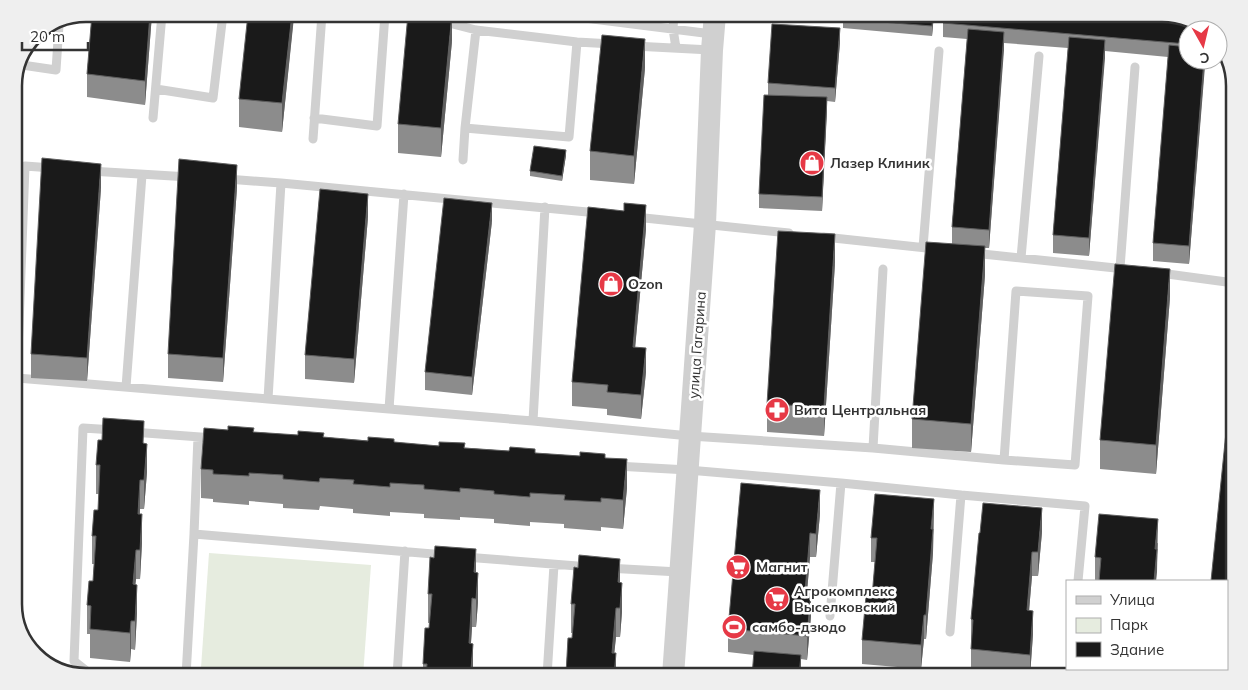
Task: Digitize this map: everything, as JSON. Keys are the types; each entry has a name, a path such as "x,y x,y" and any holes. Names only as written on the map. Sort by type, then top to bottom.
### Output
{"street":[{"name":"улица Гагарина","path":"674,668 705,224 713,33"}],"lane":[{"path":"153,118 161,22"},
{"path":"156,89 213,98 222,22"},
{"path":"313,139 321,22"},
{"path":"314,118 377,126 384,22"},
{"path":"446,22 476,30 617,45"},
{"path":"617,22 713,33"},
{"path":"673,22 676,48"},
{"path":"26,66 56,70 59,29"},
{"path":"463,160 476,30"},
{"path":"627,45 676,48 713,33"},
{"path":"465,128 569,137 577,42"},
{"path":"923,247 939,51"},
{"path":"1021,258 1039,56"},
{"path":"962,251 1125,269 1135,67"},
{"path":"23,227 25,166 64,169"},
{"path":"84,170 202,178"},
{"path":"126,387 142,174"},
{"path":"221,179 281,182 611,214"},
{"path":"268,399 281,182"},
{"path":"389,409 404,194"},
{"path":"533,421 545,207"},
{"path":"629,216 794,234"},
{"path":"814,236 942,249"},
{"path":"873,448 883,269"},
{"path":"1148,272 1225,282"},
{"path":"23,378 690,436 873,448 1004,460 1075,465 1088,296 1016,291 1004,460"},
{"path":"82,667 74,661 84,428 227,439"},
{"path":"186,668 198,437"},
{"path":"608,466 688,470 1085,506 1078,580"},
{"path":"830,616 841,483"},
{"path":"950,632 961,495"},
{"path":"194,534 554,565 680,572"},
{"path":"397,668 404,551"},
{"path":"548,668 554,565"}],"green space":[{"path":"209,553 371,565 364,668 201,668"}],"building":[{"path":"91,22 149,22 145,81 87,74"},
{"path":"247,22 291,22 282,103 239,99"},
{"path":"407,22 451,22 441,128 398,124"},
{"path":"881,22 932,22 932,26"},
{"path":"1161,22 1178,25 1178,43 943,23"},
{"path":"772,24 840,28 835,88 768,83"},
{"path":"968,29 1004,32 989,230 952,227"},
{"path":"602,35 645,39 634,156 590,151"},
{"path":"1069,37 1105,40 1089,238 1053,235"},
{"path":"1169,45 1178,46 1178,70 1203,70 1189,246 1153,243"},
{"path":"764,95 827,97 822,197 759,194"},
{"path":"534,146 566,150 562,176 530,171"},
{"path":"42,158 101,164 87,358 31,354"},
{"path":"179,159 237,165 223,358 168,354"},
{"path":"320,189 368,194 354,359 305,355"},
{"path":"444,198 492,203 472,377 425,372"},
{"path":"624,203 646,205 633,347 646,348 641,395 607,392 608,385 572,382 588,207 624,211"},
{"path":"778,231 835,234 824,407 767,404"},
{"path":"926,242 985,246 971,424 912,419"},
{"path":"1115,264 1170,269 1156,445 1100,440"},
{"path":"103,418 144,421 143,443 147,444 144,480 140,480 138,514 142,514 140,550 136,550 133,584 137,585 135,621 131,621 130,633 90,629 91,606 87,605 89,581 93,581 96,536 92,536 94,510 98,510 100,465 96,465 98,440 102,440"},
{"path":"228,426 254,428 253,432 298,435 298,431 324,433 323,437 368,441 368,437 394,439 394,442 439,446 439,442 465,443 464,448 509,451 510,447 535,449 535,453 580,456 580,452 605,454 605,458 627,459 623,500 601,498 601,502 564,500 565,495 530,493 530,497 494,494 494,491 460,488 460,492 424,489 424,485 390,483 390,487 353,484 354,480 320,478 319,482 283,479 283,475 249,473 249,476 213,474 213,470 201,469 204,428 228,430"},
{"path":"1226,435 1226,580 1211,580"},
{"path":"741,483 820,490 816,534 810,533 805,592 811,592 807,636 728,629"},
{"path":"875,494 934,499 926,615 924,615 921,645 862,640 866,596 872,597 877,538 871,538"},
{"path":"983,503 1042,508 1038,552 1032,552 1027,610 1033,611 1030,655 971,649 973,620 971,619"},
{"path":"1099,514 1158,519 1154,580 1099,580 1101,558 1095,557"},
{"path":"435,546 476,549 474,572 478,573 476,599 472,598 469,643 473,644 471,668 427,668 427,664 423,664 425,628 429,628 432,594 428,594 430,557 434,558"},
{"path":"579,555 620,559 618,582 622,583 620,608 616,608 612,653 616,653 615,668 566,668 568,638 572,638 575,604 571,604 574,567 578,568"},
{"path":"754,651 801,655 800,668 753,668"}],"place":[{"name":"Лазер Клиник","path":"812,163"},
{"name":"Ozon","path":"611,284"},
{"name":"Вита Центральная","path":"777,410"},
{"name":"Магнит","path":"738,567"},
{"name":"Агрокомплекс Выселковский","path":"777,599"},
{"name":"самбо-дзюдо","path":"734,627"}]}
